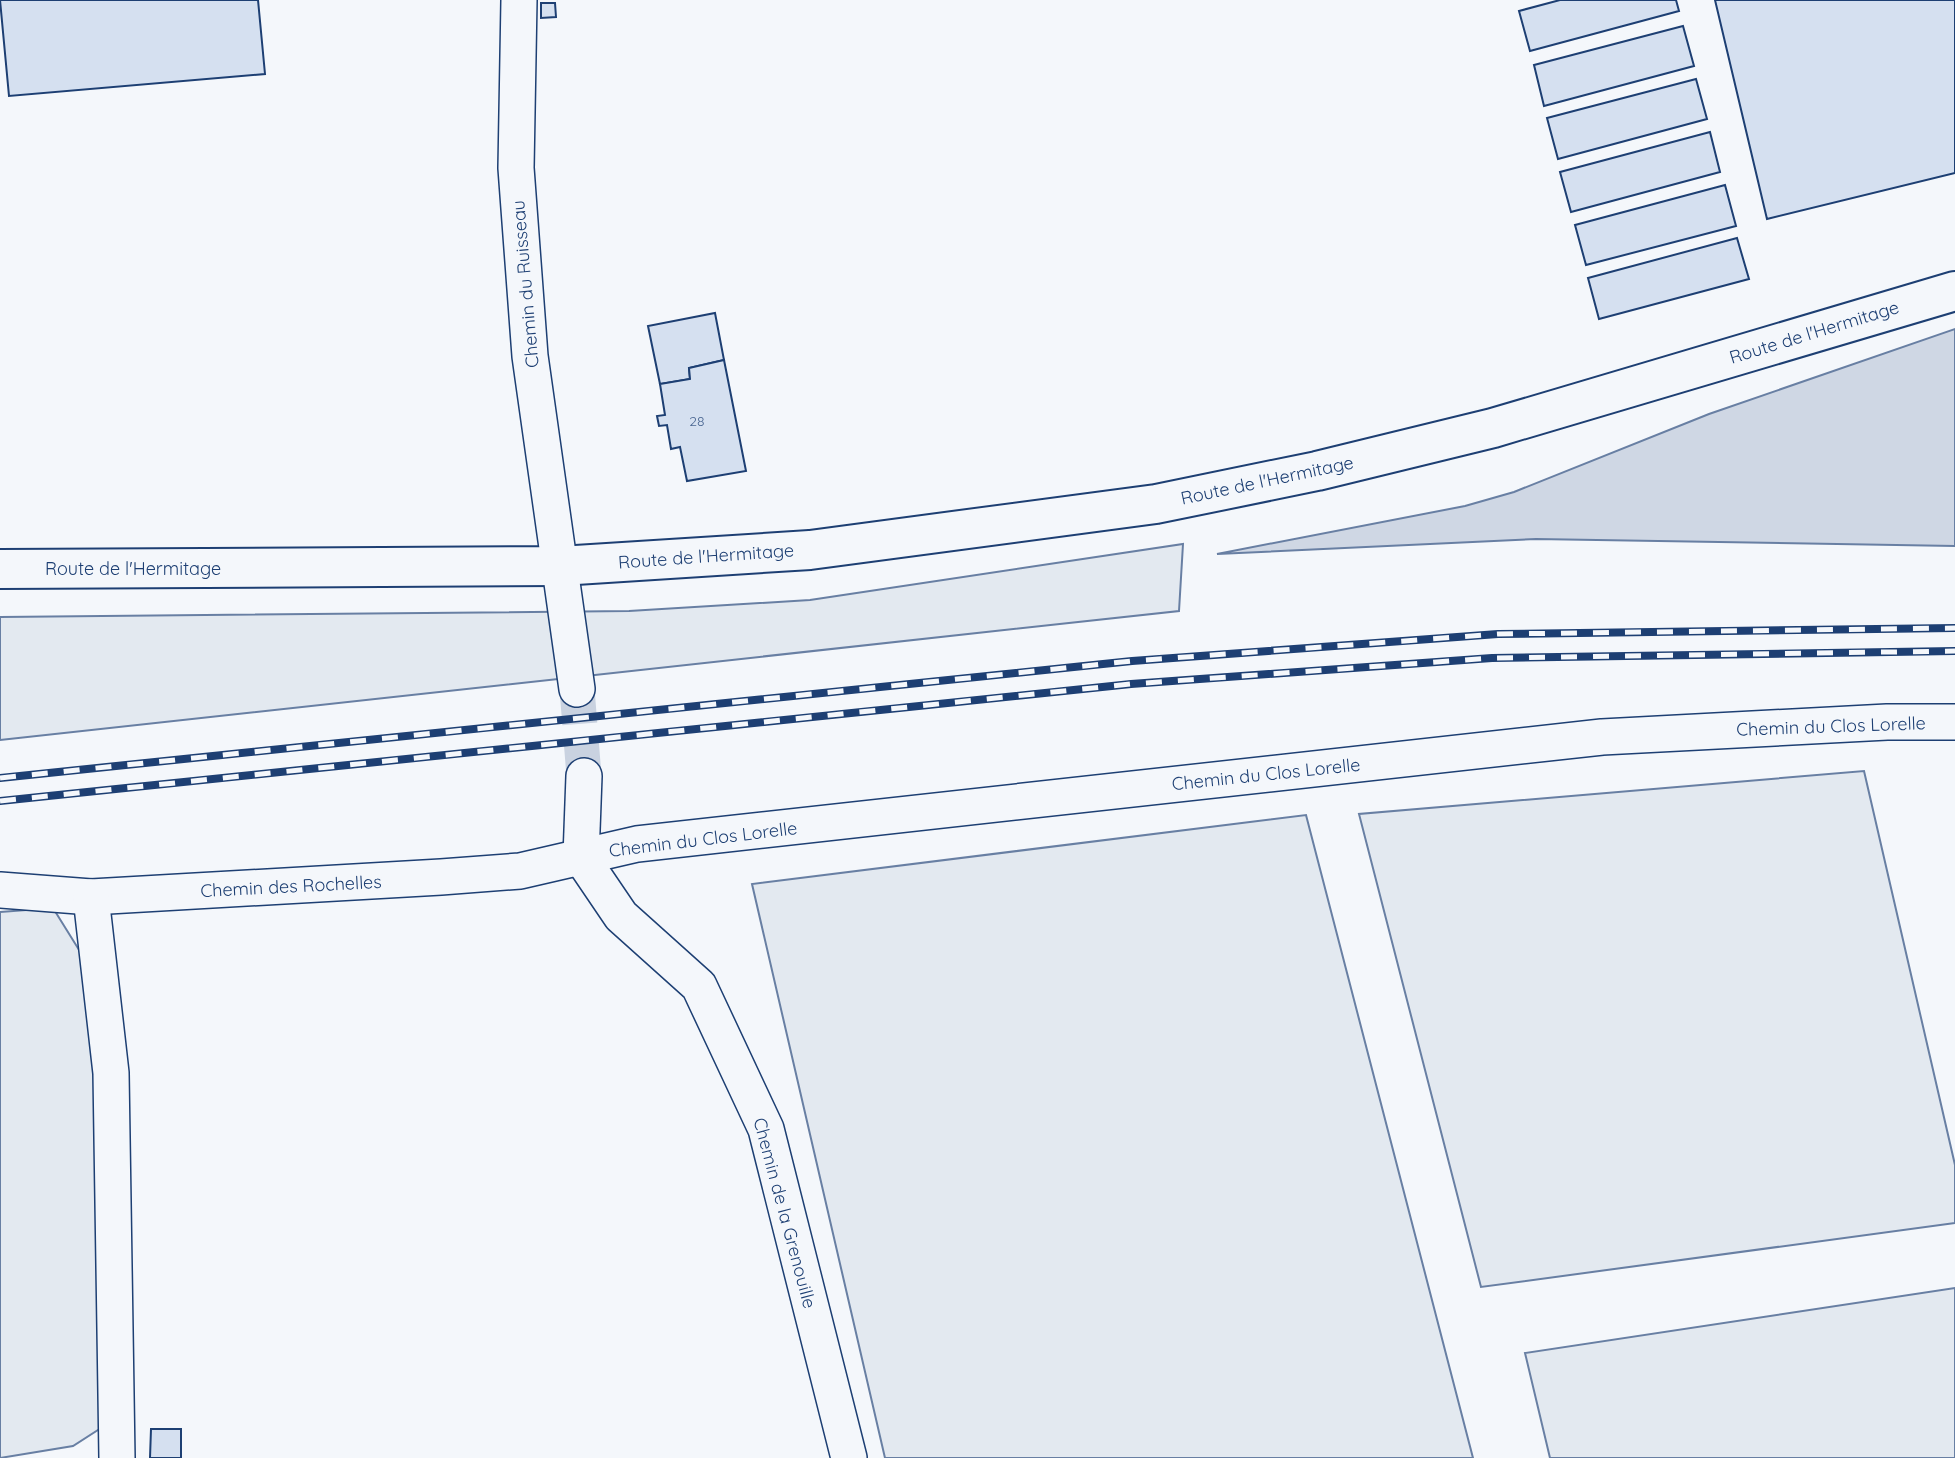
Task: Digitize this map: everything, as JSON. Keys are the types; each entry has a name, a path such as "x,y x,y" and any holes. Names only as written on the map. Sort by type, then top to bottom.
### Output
{"street":[{"name":"Chemin du Ruisseau","path":"519,0 517,181 530,356 559,566"},
{"name":"Route de l'Hermitage","path":"0,569 559,566 810,550 1156,504 1317,471 1493,428 1955,291"},
{"path":"559,566 577,688"},
{"name":"Chemin du Clos Lorelle","path":"581,857 637,844 1602,737 1887,722 1955,722"},
{"path":"581,857 584,776"},
{"name":"Chemin des Rochelles","path":"0,891 91,897 467,875 520,871 581,857"},
{"name":"Chemin de la Grenouille","path":"581,857 621,916 699,986 766,1129 849,1458"},
{"path":"91,897 111,1073 117,1458"}],"shaded area":[{"path":"1955,329 1955,546 1536,539 1217,554 1465,506 1514,492 1709,414"},
{"path":"1183,544 1179,611 0,740 0,617 629,611 810,600"},
{"path":"1864,771 1955,1165 1955,1223 1481,1287 1359,814"},
{"path":"1306,815 1473,1458 885,1458 752,884"},
{"path":"53,908 81,953 100,1076 101,1428 73,1446 0,1458 0,912"},
{"path":"1955,1288 1955,1458 1550,1458 1525,1353"}],"building":[{"path":"0,0 258,0 265,74 9,96"},
{"path":"1560,0 1676,0 1679,11 1530,51 1519,11"},
{"path":"1715,0 1955,0 1955,173 1767,219"},
{"path":"541,3 555,3 556,17 541,18"},
{"path":"1683,26 1694,66 1544,106 1534,65"},
{"path":"1696,79 1707,119 1558,159 1547,118"},
{"path":"1710,132 1720,172 1571,212 1560,172"},
{"path":"1725,185 1736,226 1586,265 1575,225"},
{"path":"1737,238 1749,279 1599,319 1588,278"},
{"path":"715,313 724,360 689,368 690,379 660,384 648,326"},
{"path":"724,360 746,471 687,481 680,447 671,449 667,425 659,426 657,416 665,415 660,384 690,379 689,368"},
{"path":"151,1429 181,1429 181,1458 150,1458"}],"tunnel":[{"path":"577,689 584,776"}],"railway":[{"path":"0,778 1132,661 1498,634 1955,628"},
{"path":"0,801 1131,684 1492,658 1955,651"}]}
